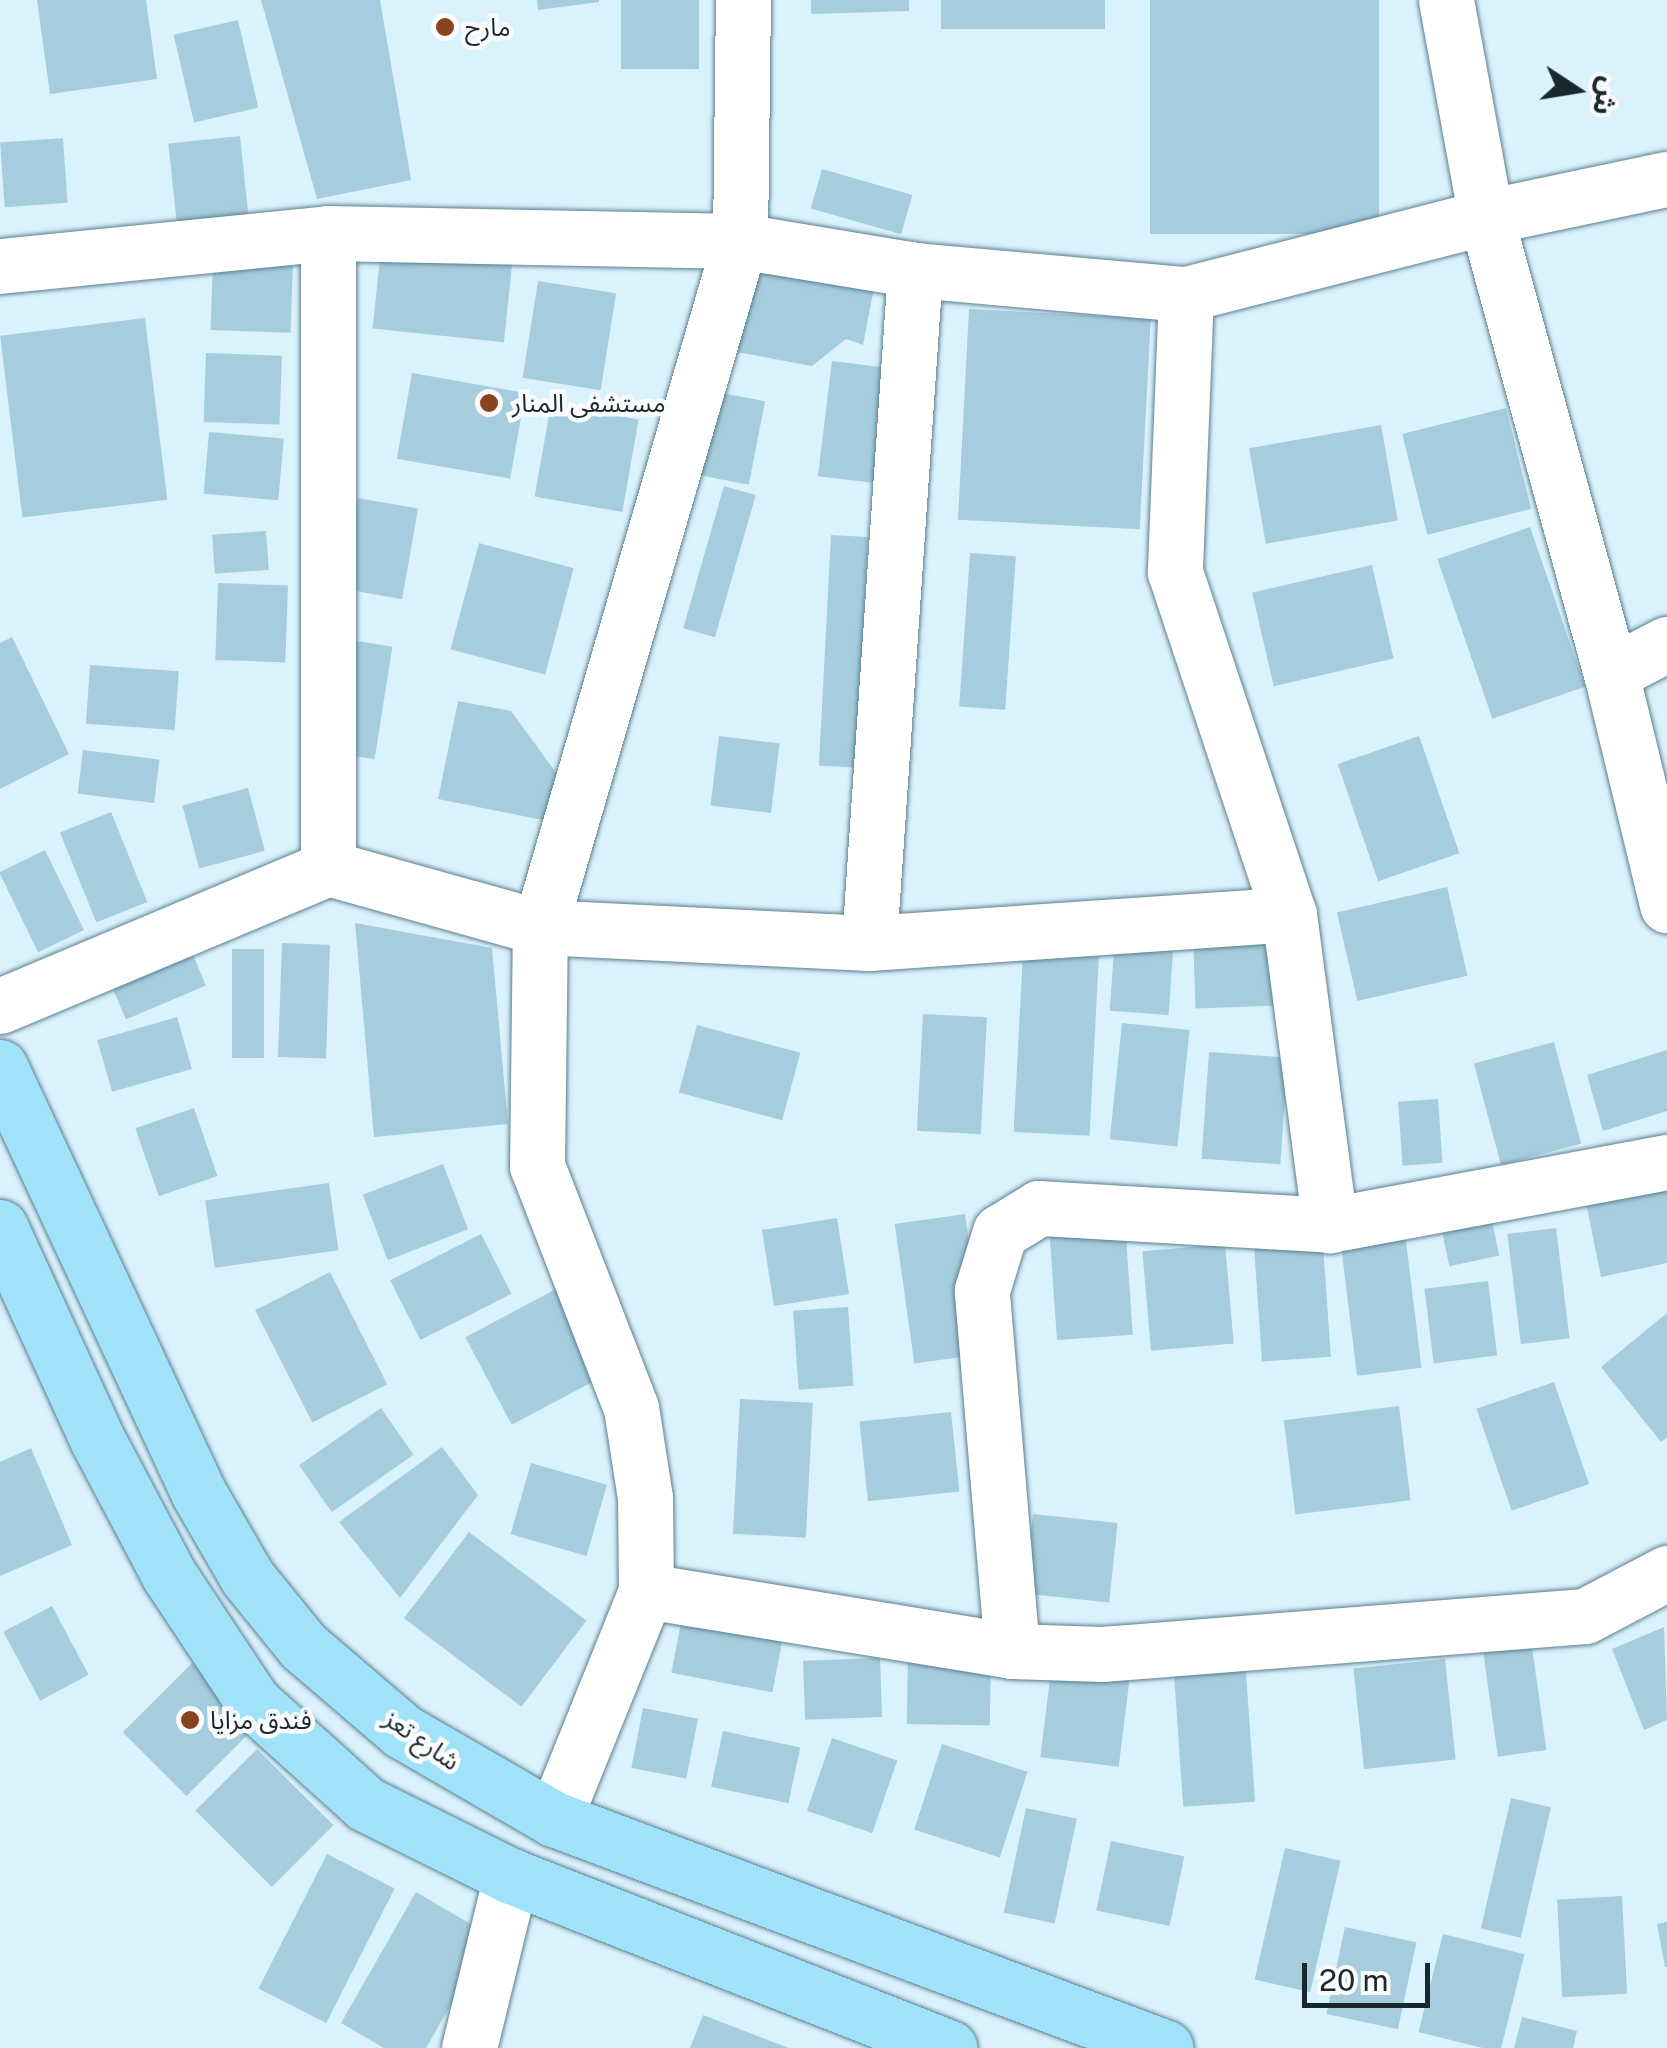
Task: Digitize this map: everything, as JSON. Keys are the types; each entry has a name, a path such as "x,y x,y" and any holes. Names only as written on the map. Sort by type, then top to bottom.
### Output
{"main road":[{"name":"شارع تعز","path":"0,1067 190,1476 246,1577 303,1646 402,1731 554,1820 1166,2048"},
{"path":"0,1227 96,1439 170,1575 253,1702 366,1804 512,1876 949,2048"}],"street":[{"path":"554,1820 646,1591 646,1498 631,1408 537,1166 540,927 740,241 742,0"},
{"path":"1446,0 1486,218 1611,674 1667,905"},
{"path":"0,266 328,233 740,241 914,270 1186,294 1486,218 1667,178"},
{"path":"328,233 328,868"},
{"path":"869,943 914,270"},
{"path":"1186,294 1175,572 1289,914 1330,1224"},
{"path":"1611,674 1667,644"},
{"path":"0,1006 328,868 540,927 869,943 1289,914"},
{"path":"1012,1650 982,1290 1000,1232 1039,1208 1330,1224 1667,1162"},
{"path":"646,1591 1012,1650 1102,1654 1585,1616 1667,1573"},
{"path":"469,2048 512,1876"}],"building":[{"path":"37,0 146,0 157,79 50,94"},
{"path":"261,0 380,0 411,180 317,199"},
{"path":"537,0 599,0 599,2 538,10"},
{"path":"621,0 699,0 699,69 621,69"},
{"path":"811,0 909,0 909,11 811,14"},
{"path":"941,0 1105,0 1105,29 941,29"},
{"path":"1150,0 1379,0 1379,234 1150,234"},
{"path":"238,20 258,108 194,123 174,35"},
{"path":"240,136 248,215 177,222 168,144"},
{"path":"63,138 68,203 5,207 0,142"},
{"path":"822,169 912,195 901,234 811,208"},
{"path":"382,239 513,253 504,342 373,329"},
{"path":"744,258 875,283 863,345 846,339 812,366 715,348"},
{"path":"213,261 293,264 291,333 211,330"},
{"path":"538,281 616,293 601,390 523,378"},
{"path":"969,309 1151,319 1140,529 958,520"},
{"path":"145,318 167,500 22,517 0,336"},
{"path":"206,353 282,356 280,425 204,422"},
{"path":"832,361 919,372 905,487 818,476"},
{"path":"412,373 525,393 510,479 397,459"},
{"path":"712,391 765,401 749,485 696,474"},
{"path":"551,404 639,419 622,512 535,497"},
{"path":"1506,408 1531,509 1427,535 1402,434"},
{"path":"1381,425 1398,521 1266,544 1249,448"},
{"path":"209,432 284,439 278,500 204,494"},
{"path":"724,486 756,495 715,637 683,628"},
{"path":"358,498 418,509 402,599 342,589"},
{"path":"1530,527 1585,687 1492,719 1437,559"},
{"path":"266,531 269,570 215,574 212,535"},
{"path":"831,535 868,537 856,768 819,766"},
{"path":"479,543 574,568 545,675 451,649"},
{"path":"970,553 1016,556 1005,710 959,707"},
{"path":"1372,565 1394,659 1274,686 1252,593"},
{"path":"218,583 288,585 285,662 215,660"},
{"path":"12,637 69,754 0,789 0,643"},
{"path":"344,639 392,647 375,759 326,752"},
{"path":"90,665 179,671 175,730 86,724"},
{"path":"458,701 511,711 582,808 577,827 438,799"},
{"path":"719,736 780,743 771,813 710,805"},
{"path":"1419,736 1459,853 1378,881 1338,764"},
{"path":"83,750 159,759 154,803 78,794"},
{"path":"248,788 265,851 199,868 182,806"},
{"path":"111,812 147,902 96,923 60,833"},
{"path":"45,850 84,930 38,952 0,872"},
{"path":"1447,887 1467,976 1357,1001 1337,912"},
{"path":"179,922 206,986 126,1020 99,956"},
{"path":"355,923 492,948 508,1124 374,1137"},
{"path":"1291,933 1294,1005 1196,1008 1193,936"},
{"path":"1115,936 1174,940 1169,1015 1110,1011"},
{"path":"282,943 330,945 326,1059 278,1057"},
{"path":"232,949 264,949 264,1058 232,1058"},
{"path":"1023,953 1099,957 1090,1136 1014,1132"},
{"path":"923,1014 987,1017 981,1134 917,1131"},
{"path":"177,1017 192,1069 112,1092 97,1040"},
{"path":"1122,1023 1190,1030 1177,1146 1110,1139"},
{"path":"697,1025 800,1053 782,1120 679,1093"},
{"path":"1554,1042 1581,1143 1501,1165 1474,1063"},
{"path":"1667,1050 1667,1111 1603,1131 1587,1075"},
{"path":"1209,1052 1288,1058 1280,1164 1202,1159"},
{"path":"1438,1099 1442,1163 1403,1166 1398,1102"},
{"path":"194,1108 217,1176 159,1196 135,1128"},
{"path":"443,1164 468,1229 388,1260 363,1195"},
{"path":"1667,1165 1667,1263 1601,1277 1582,1183"},
{"path":"329,1183 338,1250 215,1268 205,1200"},
{"path":"1486,1193 1499,1256 1449,1266 1436,1204"},
{"path":"965,1214 985,1354 914,1364 895,1224"},
{"path":"1403,1217 1422,1368 1357,1376 1338,1225"},
{"path":"837,1218 849,1294 774,1306 762,1230"},
{"path":"1125,1223 1133,1335 1057,1340 1049,1228"},
{"path":"1556,1228 1570,1338 1521,1344 1507,1234"},
{"path":"1322,1230 1331,1357 1262,1362 1253,1235"},
{"path":"481,1234 511,1294 421,1340 390,1280"},
{"path":"1225,1244 1234,1344 1151,1351 1142,1251"},
{"path":"330,1272 387,1384 312,1422 255,1310"},
{"path":"1488,1281 1497,1355 1434,1363 1424,1289"},
{"path":"558,1288 604,1375 512,1425 465,1337"},
{"path":"848,1307 854,1386 799,1390 793,1311"},
{"path":"1667,1313 1667,1437 1661,1442 1601,1367"},
{"path":"1554,1382 1589,1484 1512,1511 1476,1409"},
{"path":"740,1399 813,1403 806,1538 733,1534"},
{"path":"1399,1406 1411,1500 1295,1514 1284,1420"},
{"path":"381,1408 414,1455 332,1512 299,1465"},
{"path":"951,1412 959,1492 868,1501 860,1422"},
{"path":"442,1447 478,1495 400,1598 339,1522"},
{"path":"31,1448 72,1545 0,1576 0,1462"},
{"path":"531,1463 607,1485 587,1556 511,1534"},
{"path":"1033,1514 1118,1523 1109,1602 1025,1594"},
{"path":"469,1532 586,1620 521,1707 404,1618"},
{"path":"685,1602 786,1622 772,1692 671,1673"},
{"path":"52,1606 89,1675 40,1701 3,1632"},
{"path":"1664,1627 1667,1720 1644,1730 1612,1649"},
{"path":"1531,1640 1546,1750 1498,1757 1482,1647"},
{"path":"908,1652 991,1653 990,1725 907,1724"},
{"path":"1053,1654 1131,1664 1119,1767 1040,1757"},
{"path":"880,1658 882,1717 805,1720 803,1661"},
{"path":"1245,1658 1255,1802 1183,1807 1173,1663"},
{"path":"1445,1659 1456,1759 1364,1769 1354,1669"},
{"path":"192,1663 256,1727 186,1796 123,1732"},
{"path":"643,1708 698,1719 686,1779 631,1768"},
{"path":"723,1731 800,1747 788,1803 711,1787"},
{"path":"832,1738 897,1760 872,1833 807,1811"},
{"path":"942,1744 1028,1772 1000,1857 914,1830"},
{"path":"257,1749 333,1825 272,1887 195,1811"},
{"path":"1511,1798 1551,1807 1521,1938 1481,1929"},
{"path":"1026,1808 1077,1819 1055,1923 1004,1913"},
{"path":"1111,1841 1184,1857 1170,1926 1096,1910"},
{"path":"1285,1848 1341,1861 1310,1992 1255,1980"},
{"path":"327,1854 395,1889 326,2023 258,1989"},
{"path":"416,1892 491,1936 426,2048 384,2048 341,2023"},
{"path":"1622,1896 1627,1994 1562,1997 1557,1899"},
{"path":"1667,1922 1667,1967 1665,1967 1657,1924"},
{"path":"1345,1927 1416,1942 1398,2029 1326,2014"},
{"path":"1443,1934 1525,1954 1501,2048 1483,2048 1419,2032"},
{"path":"703,2015 789,2048 690,2048"},
{"path":"1522,2017 1577,2031 1573,2048 1514,2048"}],"place":[{"name":"مارح","path":"445,27"},
{"name":"مستشفى المنار","path":"489,403"},
{"name":"فندق مزايا","path":"190,1720"}]}
